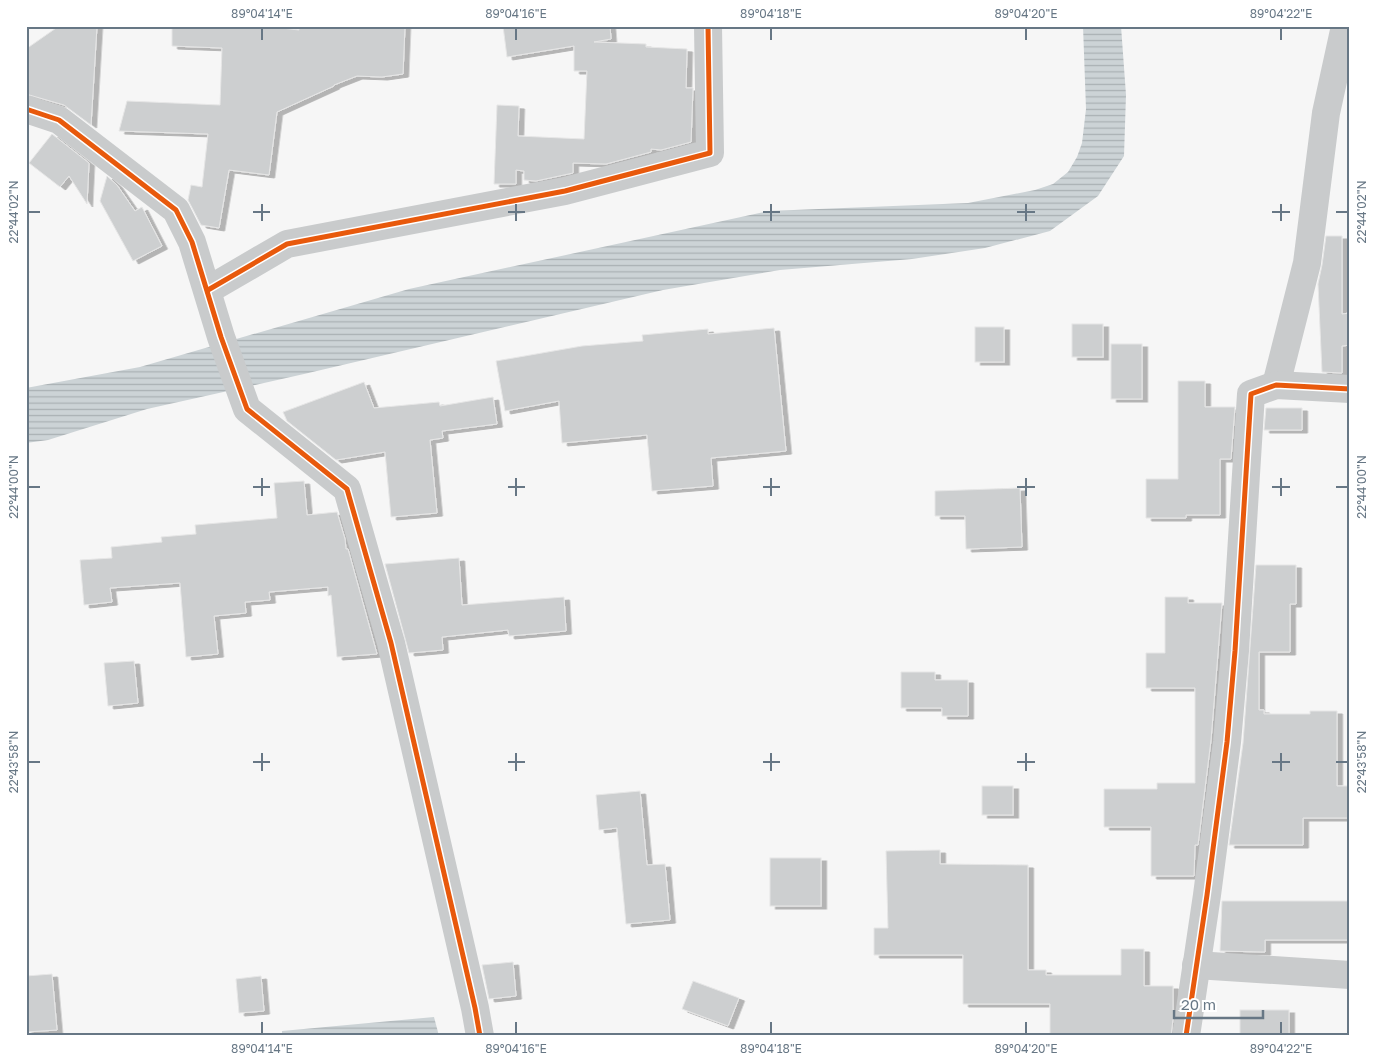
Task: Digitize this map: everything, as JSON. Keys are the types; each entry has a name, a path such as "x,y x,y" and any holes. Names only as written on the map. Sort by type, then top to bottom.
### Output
{"street":[{"path":"208,290 288,244 565,191 710,152 708,26"},
{"path":"1276,386 1307,263 1326,113 1345,26"},
{"path":"26,109 59,120 176,210 192,242 221,338 247,409 347,489 391,643 480,1036"},
{"path":"1186,1036 1227,742 1235,652 1251,394 1276,386 1350,389"},
{"path":"1196,964 1350,975"}],"shaded area":[{"path":"1083,26 1121,26 1126,95 1124,156 1098,196 1050,231 985,248 912,259 780,270 663,290 147,409 48,440 26,443 26,388 140,367 409,289 769,211 968,203 1035,190 1053,184 1068,172 1077,157 1082,143 1086,109"},
{"path":"434,1017 439,1036 282,1036 282,1031"}],"building":[{"path":"59,26 97,26 91,125 64,105 26,94 26,49"},
{"path":"172,26 264,26 299,30 299,26 405,26 403,74 382,77 357,76 277,112 269,175 229,170 219,228 201,225 188,200 191,185 202,187 208,134 119,131 127,101 220,105 222,48 172,46"},
{"path":"503,26 610,26 611,39 594,42 646,44 646,47 687,49 686,88 693,88 691,142 661,150 651,149 651,152 606,164 573,163 573,173 536,181 524,180 524,171 516,170 516,184 494,184 497,105 519,106 518,136 584,139 587,71 574,71 574,46 507,57"},
{"path":"52,134 89,163 87,204 69,176 60,187 29,163"},
{"path":"107,176 117,185 135,211 142,207 162,246 133,261 100,201"},
{"path":"1326,236 1342,236 1342,314 1350,313 1350,345 1342,346 1342,373 1322,372 1318,284"},
{"path":"1072,324 1103,324 1103,357 1072,357"},
{"path":"975,327 1004,327 1004,362 975,362"},
{"path":"774,328 786,451 711,458 713,486 652,491 647,435 562,443 559,401 505,411 496,361 582,346 643,341 642,335 708,329 708,334"},
{"path":"1111,344 1142,344 1142,399 1111,399"},
{"path":"1178,381 1205,381 1205,407 1235,407 1231,459 1220,459 1220,515 1186,515 1186,518 1146,518 1146,479 1178,479"},
{"path":"364,382 374,408 439,402 440,406 493,397 497,424 442,431 443,438 430,440 437,513 391,517 385,452 336,460 287,421 283,412"},
{"path":"1266,408 1302,408 1302,430 1264,430"},
{"path":"304,481 307,515 337,512 377,654 337,657 331,595 328,596 328,587 269,592 270,600 245,602 246,613 214,616 218,654 186,657 180,583 110,588 112,602 84,605 80,560 112,558 111,547 162,542 161,537 196,534 195,525 277,518 274,483"},
{"path":"1020,488 1022,547 966,549 965,516 935,516 935,491"},
{"path":"459,558 462,605 564,597 566,631 509,636 508,630 442,637 443,650 409,653 385,564"},
{"path":"1256,565 1296,565 1296,604 1290,604 1290,652 1259,652 1259,710 1264,710 1264,714 1310,714 1310,711 1337,711 1337,786 1349,786 1349,818 1303,818 1303,845 1229,845 1243,743"},
{"path":"1165,597 1188,597 1188,603 1222,603 1211,740 1198,845 1195,845 1194,876 1151,876 1151,827 1104,827 1104,789 1157,789 1157,783 1195,783 1195,688 1146,688 1146,653 1165,653"},
{"path":"134,661 138,703 108,706 104,663"},
{"path":"901,672 935,672 935,680 968,680 968,716 942,716 942,708 901,708"},
{"path":"982,786 1013,786 1013,815 982,815"},
{"path":"640,791 647,865 665,864 670,920 626,924 617,828 599,830 596,795"},
{"path":"940,850 940,864 1028,865 1028,970 1046,970 1046,975 1121,975 1121,949 1144,949 1144,986 1173,986 1171,1036 1050,1036 1050,1004 963,1004 963,955 874,955 874,928 888,928 886,851"},
{"path":"770,858 821,858 821,906 770,906"},
{"path":"1222,901 1350,901 1350,940 1265,940 1265,952 1220,951"},
{"path":"513,962 516,996 489,999 482,965"},
{"path":"52,974 57,1030 26,1032 26,976"},
{"path":"261,976 264,1011 239,1013 236,979"},
{"path":"693,981 739,998 728,1026 682,1009"},
{"path":"1240,1010 1289,1010 1289,1036 1240,1036"}],"cycle path":[{"path":"208,290 287,244 565,191 710,153 708,26"},
{"path":"26,109 59,120 176,210 192,242 221,337 247,409 347,489 391,643 480,1036"},
{"path":"1186,1036 1227,742 1235,651 1251,394 1276,385 1350,389"}]}
